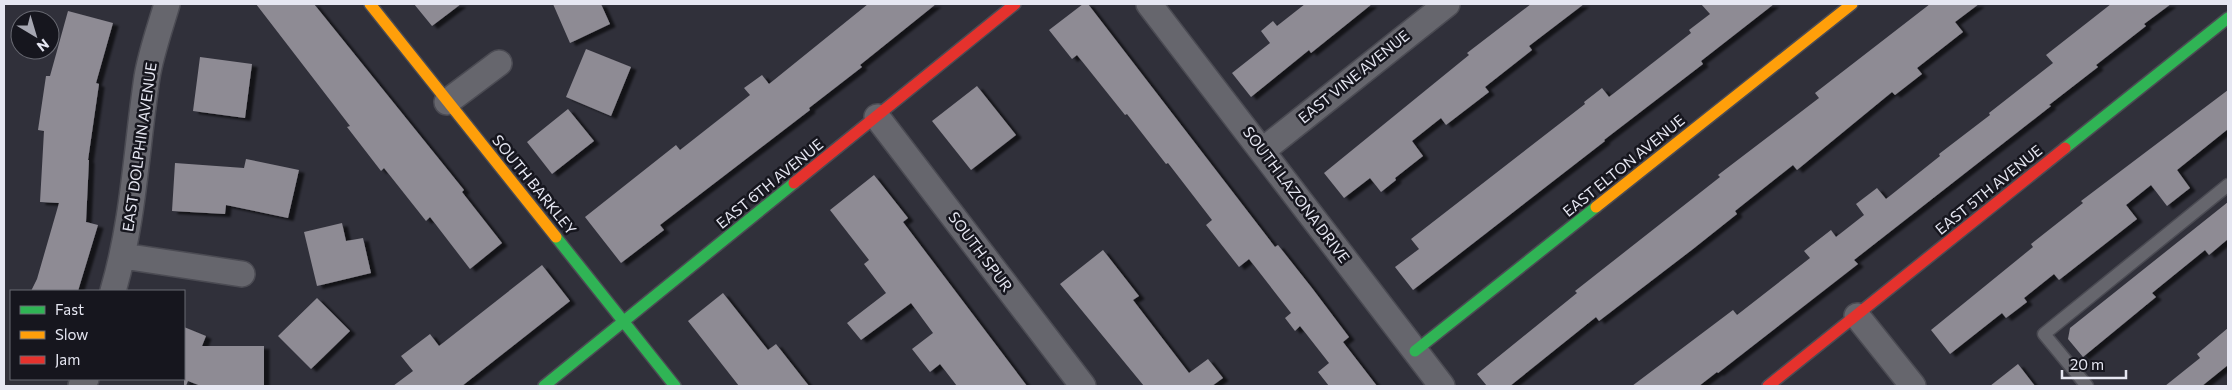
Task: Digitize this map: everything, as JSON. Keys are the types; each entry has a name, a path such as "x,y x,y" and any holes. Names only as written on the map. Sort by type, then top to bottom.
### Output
{"street":[{"name":"EAST DOLPHIN AVENUE","path":"113,290 123,256 134,191 148,76 167,4"},
{"name":"SOUTH BARKLEY","path":"370,4 675,386"},
{"name":"EAST 6TH AVENUE","path":"544,386 1015,4"},
{"name":"SOUTH LAZONA DRIVE","path":"1149,4 1442,386"},
{"name":"EAST VINE AVENUE","path":"1262,151 1446,4"},
{"name":"EAST ELTON AVENUE","path":"1415,351 1852,4"},
{"name":"EAST 5TH AVENUE","path":"1768,386 2228,18"},
{"path":"447,102 499,63"},
{"name":"SOUTH SPUR","path":"877,117 1083,386"},
{"path":"123,256 242,274"},
{"path":"1857,316 1912,386"}],"lane":[{"path":"2087,386 2044,334 2228,185"}],"building":[{"path":"256,4 314,4 464,190 462,192 502,243 470,269 430,217 426,221 384,168 381,171 347,127 350,126"},
{"path":"414,4 461,4 432,26"},
{"path":"553,4 601,4 610,24 570,43"},
{"path":"868,4 936,4 860,65 862,67 809,108 810,110 660,225 664,230 621,263 585,217 676,145 680,150 750,95 744,88 762,75 769,84"},
{"path":"1083,4 1088,4 1275,247 1278,245 1312,288 1349,337 1343,342 1377,386 1329,386 1318,372 1329,363 1300,326 1295,331 1285,318 1291,313 1249,259 1239,267 1206,225 1212,220 1168,163 1166,164 1077,55 1072,59 1049,30"},
{"path":"1305,4 1372,4 1311,53 1309,50 1251,97 1232,73 1270,43 1261,31 1273,21 1277,26"},
{"path":"1531,4 1584,4 1529,46 1532,50 1485,87 1489,92 1446,125 1441,118 1412,141 1423,156 1395,178 1396,180 1381,192 1370,178 1344,198 1324,173 1469,55 1467,53"},
{"path":"1701,4 1774,4 1701,61 1703,64 1413,290 1395,267 1419,249 1411,239 1585,104 1584,102 1602,88 1609,97 1691,33 1689,30 1710,14"},
{"path":"1930,4 1979,4 1955,22 1963,32 1917,68 1922,74 1895,95 1892,92 1797,170 1793,165 1735,211 1737,214 1693,249 1599,321 1596,317 1510,386 1487,386 1477,374 1577,293 1575,291 1720,177 1718,175 1819,98 1815,93"},
{"path":"2111,4 2171,4 2144,24 2146,26 2096,65 2098,67 2049,105 2051,106 1854,260 1858,264 1718,373 1699,386 1632,386 1733,310 1737,315 1810,258 1804,251 1831,230 1836,237 1864,215 1856,204 1877,188 1886,199 1940,156 1939,154 2053,63 2046,55"},
{"path":"68,11 113,23 96,83 99,84 88,160 86,222 98,225 78,290 32,290 37,279 59,203 40,202 44,131 38,130 46,76 50,76 54,60 60,60 60,40"},
{"path":"586,49 631,67 611,116 566,97"},
{"path":"200,57 252,64 245,118 193,111"},
{"path":"977,86 1016,135 971,170 932,121"},
{"path":"2228,90 2228,129 2177,170 2190,188 2167,206 2151,185 2126,205 2137,219 2059,280 2054,274 2024,298 2027,302 2006,318 2002,313 1950,354 1931,330 2033,247 2031,244 2083,203 2081,201"},
{"path":"568,109 594,141 552,174 527,142"},
{"path":"246,159 299,170 288,218 226,205 225,214 172,211 175,163 244,168"},
{"path":"874,175 908,218 903,222 1027,386 957,386 940,364 930,372 912,349 933,333 911,303 861,340 847,323 886,293 864,264 869,260 830,210"},
{"path":"2228,202 2228,239 2209,255 2205,250 2152,293 2156,297 2083,357 2068,339 2070,328"},
{"path":"342,223 346,241 363,238 371,273 317,286 304,232"},
{"path":"1103,250 1139,296 1133,300 1189,373 1208,359 1223,378 1212,386 1144,386 1060,284"},
{"path":"542,265 570,301 462,386 393,386 413,371 401,356 430,334 439,346"},
{"path":"723,293 768,350 776,344 809,386 739,386 688,321"},
{"path":"317,298 350,331 311,369 278,336"},
{"path":"185,327 206,336 202,346 264,346 264,386 201,386 188,381 186,386 184,386"},
{"path":"2228,328 2228,365 2202,386 2165,386 2200,358 2197,354"},
{"path":"2018,364 2035,386 1990,386"}],"traffic: fast":[{"path":"2065,148 2228,18"},
{"path":"544,386 794,183"},
{"path":"1415,351 1596,207"},
{"path":"556,237 675,386"}],"traffic: slow":[{"path":"370,4 556,237"},
{"path":"1596,207 1852,4"}],"traffic: jam":[{"path":"794,183 1015,4"},
{"path":"1768,386 2065,148"}]}
